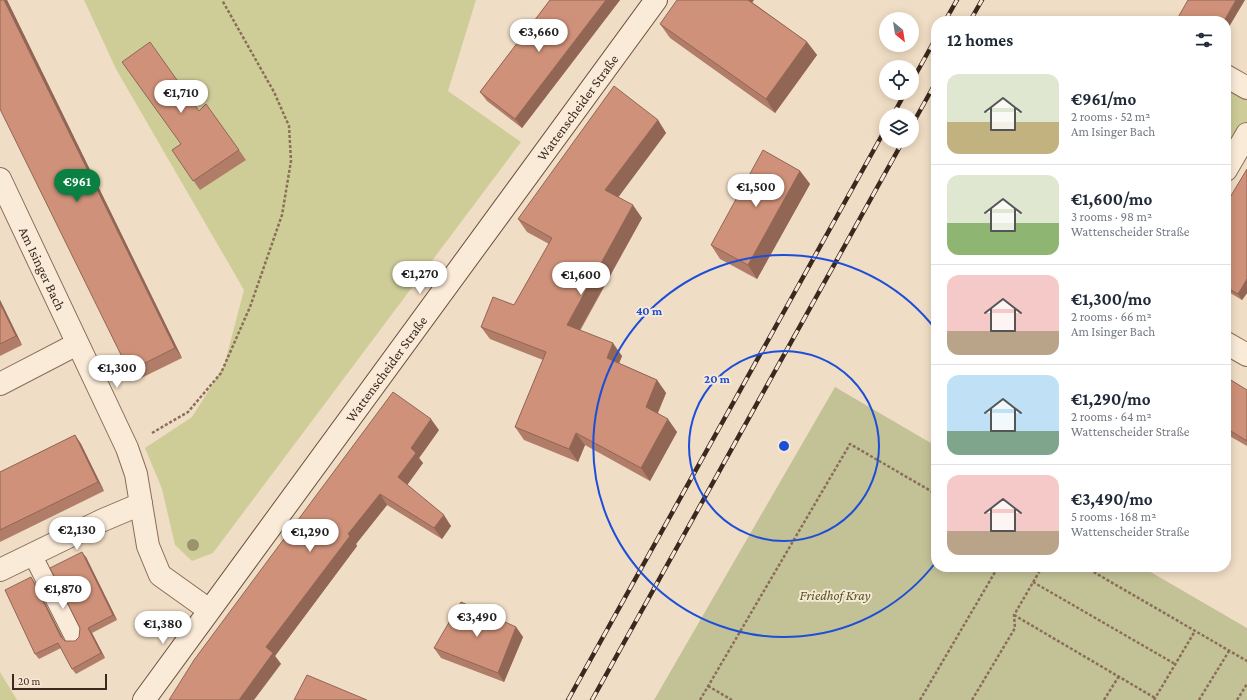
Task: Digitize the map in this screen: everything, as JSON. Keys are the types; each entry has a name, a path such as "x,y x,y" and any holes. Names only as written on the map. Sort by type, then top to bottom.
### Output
{"main road":[{"name":"Wattenscheider Straße","path":"144,700 656,0"},
{"path":"1231,79 1247,88"},
{"path":"1231,161 1247,134"},
{"name":"Am Isinger Bach","path":"2,190 127,448 136,474 148,546 160,575 209,610"},
{"path":"0,384 77,344"},
{"path":"1231,346 1247,356"},
{"path":"0,570 103,520 141,504"}],"lane":[{"path":"32,554 74,637"}],"path":[{"path":"127,448 188,412 221,373 250,308 282,215 291,161 289,126 274,92 222,0"},
{"path":"700,700 850,444 931,491"},
{"path":"920,700 995,572"},
{"path":"972,700 1015,628 1014,615 1039,572"},
{"path":"1094,572 1247,662"},
{"path":"1033,582 1175,664"},
{"path":"1014,615 1119,676 1155,699 1195,631"},
{"path":"1199,700 1229,651"},
{"path":"1104,700 1119,676"},
{"path":"1237,700 1247,684"},
{"path":"708,686 732,700"}],"shaded area":[{"path":"84,0 476,0 448,91 521,142 213,553 192,561 175,545 162,489 145,448 192,417 224,366 244,290 116,69"},
{"path":"1231,84 1247,92 1247,129 1231,156"},
{"path":"0,672 17,700 0,700"}],"green space":[{"name":"Friedhof Kray","path":"835,387 931,443 931,572 1151,572 1247,628 1247,700 654,700"}],"building":[{"path":"0,0 4,0 175,348 129,371 0,109"},
{"path":"550,0 606,0 515,119 480,92"},
{"path":"677,0 748,0 807,42 766,99 660,24"},
{"path":"1188,0 1236,0 1227,16 1179,16"},
{"path":"150,42 199,111 206,104 239,150 193,181 172,150 181,144 122,62"},
{"path":"614,86 658,120 605,190 633,205 567,325 613,343 607,358 657,380 646,407 668,419 641,468 576,433 569,449 515,427 546,352 481,327 493,297 514,305 552,238 518,219"},
{"path":"763,150 800,171 748,265 711,245"},
{"path":"1247,169 1247,279 1238,294 1231,290 1231,196"},
{"path":"0,303 16,336 0,344"},
{"path":"1231,380 1247,390 1247,441 1231,431"},
{"path":"393,392 431,419 411,448 416,453 398,477 444,515 434,528 380,494 348,534 350,536 266,647 273,653 239,700 169,700 194,660"},
{"path":"75,435 98,482 0,530 0,472"},
{"path":"82,552 113,615 88,628 101,653 72,669 58,643 35,654 5,590 31,577 61,637 65,641 75,641 79,637 80,628 50,568"},
{"path":"461,602 516,627 498,673 434,648"},
{"path":"307,675 367,700 294,700"}],"railway":[{"path":"948,16 957,0"},
{"path":"973,16 982,0"},
{"path":"919,68 931,47"},
{"path":"919,112 931,91"},
{"path":"897,108 901,100"},
{"path":"568,700 879,141"},
{"path":"592,700 899,148"}]}
